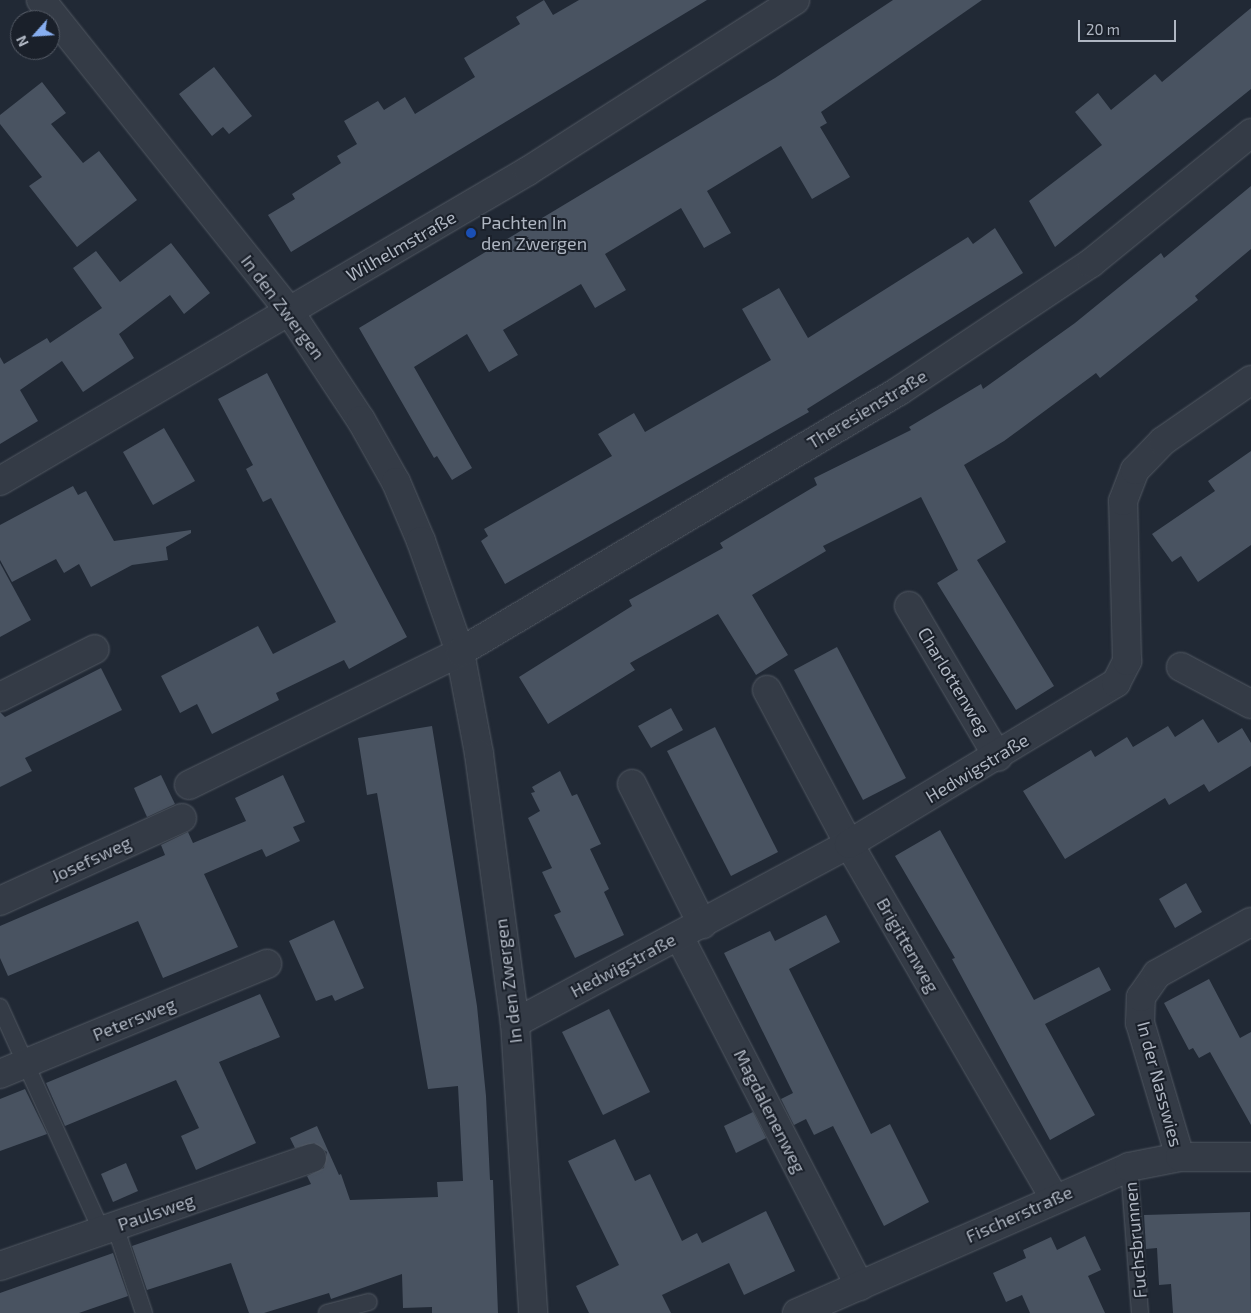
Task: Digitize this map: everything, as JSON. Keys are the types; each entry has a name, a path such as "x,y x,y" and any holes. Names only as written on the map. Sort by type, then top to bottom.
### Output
{"street":[{"name":"In den Zwergen","path":"41,0 289,311 361,420 396,482 440,590 460,652 479,754 515,1022 533,1313"},
{"name":"Wilhelmstraße","path":"0,481 528,171 795,0"},
{"name":"Theresienstraße","path":"460,652 899,391 1004,323 1090,263 1251,133"},
{"name":"Hedwigstraße","path":"515,1022 691,930 849,844 998,756 1116,683 1127,661 1123,501 1135,470 1163,441 1251,380"},
{"name":"Charlottenweg","path":"909,606 998,756"},
{"path":"0,698 95,648"},
{"path":"188,785 460,652"},
{"path":"1181,667 1251,704"},
{"name":"Brigittenweg","path":"767,690 849,844 1054,1198"},
{"name":"Magdalenenweg","path":"632,784 691,930 860,1286"},
{"name":"Josefsweg","path":"0,900 182,818"},
{"name":"In der Nasswies","path":"1180,1156 1140,1023 1141,997 1157,974 1251,922"},
{"name":"Petersweg","path":"0,1074 268,964"},
{"name":"Fischerstraße","path":"798,1313 1054,1198 1128,1167 1180,1156 1251,1157"},
{"name":"Paulsweg","path":"0,1266 312,1158"}],"lane":[{"path":"0,1007 26,1064 108,1228 144,1313"},
{"name":"Fuchsbrunnen","path":"1128,1167 1140,1313"},
{"path":"327,1313 369,1302"}],"building":[{"path":"544,0 553,15 579,0 707,0 291,252 268,215 295,199 292,194 341,163 337,156 357,144 344,121 378,101 384,110 405,97 415,114 475,77 464,58 520,24 516,17"},
{"path":"893,0 982,0 821,112 827,123 820,127 850,177 812,199 781,146 707,191 731,233 704,248 681,208 605,254 626,290 595,308 581,284 503,330 518,355 489,372 467,334 414,367 472,468 452,480 437,456 434,458 359,328 775,78"},
{"path":"1251,8 1251,89 1055,247 1029,201 1102,145 1075,112 1098,93 1111,110 1155,74 1162,82"},
{"path":"214,67 252,116 229,134 223,127 212,136 179,94"},
{"path":"42,82 66,113 51,124 83,163 99,151 137,200 77,247 29,186 42,177 0,124 0,115"},
{"path":"1251,186 1251,249 1195,296 1198,300 1100,378 1096,373 1004,441 964,465 1006,542 977,560 1054,686 1016,710 937,583 958,570 921,497 823,546 826,551 752,595 788,655 756,675 718,614 630,663 635,670 548,724 519,677 632,606 629,600 723,548 720,543 817,485 814,478 911,430 909,427 981,384 983,389 1075,323 1161,253 1164,258"},
{"path":"995,228 1023,273 807,409 809,412 505,584 481,541 488,536 484,529 612,456 598,434 634,413 645,432 771,360 742,309 779,288 808,338 968,237 973,244"},
{"path":"171,243 210,293 184,314 170,295 119,334 134,358 83,392 62,361 20,390 38,421 0,444 0,357 4,364 47,338 50,343 102,308 73,268 96,251 120,282"},
{"path":"267,373 407,637 349,669 344,660 276,693 279,700 212,734 197,704 180,713 161,676 258,626 273,654 336,622 271,498 263,502 246,469 253,465 218,399"},
{"path":"164,428 195,481 153,505 123,452"},
{"path":"1251,451 1251,545 1198,582 1181,556 1172,562 1152,534 1215,491 1208,481"},
{"path":"73,486 78,495 86,491 114,541 191,530 191,533 166,547 168,560 132,565 91,587 79,564 64,573 56,559 12,582 0,560 0,525"},
{"path":"0,563 31,620 0,637"},
{"path":"837,647 906,778 863,800 794,670"},
{"path":"101,668 122,710 25,758 32,771 0,787 0,712 5,717"},
{"path":"671,708 683,730 651,748 638,726"},
{"path":"1203,719 1218,743 1242,728 1251,743 1251,766 1209,792 1204,784 1169,805 1165,798 1065,859 1023,791 1091,750 1095,757 1127,737 1133,747 1168,726 1175,737"},
{"path":"432,726 477,1006 486,1096 490,1180 493,1180 498,1313 432,1313 432,1307 403,1308 402,1274 331,1299 329,1293 264,1313 249,1313 231,1263 147,1290 132,1246 311,1184 307,1176 324,1168 327,1152 314,1143 295,1148 290,1138 317,1126 339,1175 341,1174 350,1200 438,1197 437,1182 463,1181 458,1086 428,1089 377,793 367,795 358,738"},
{"path":"715,727 778,852 731,876 667,751"},
{"path":"560,771 572,796 577,794 601,844 590,849 609,889 604,892 624,935 575,958 554,915 561,912 542,872 552,868 528,818 540,811 531,793 535,792 532,787"},
{"path":"161,775 175,804 147,817 134,788"},
{"path":"283,775 305,822 293,827 300,841 266,857 262,849 204,874 238,947 163,978 138,921 8,976 0,958 0,926 165,855 161,845 188,832 193,843 246,821 235,798"},
{"path":"940,830 1034,1000 1099,967 1111,990 1045,1024 1095,1115 1050,1140 952,959 955,958 895,856"},
{"path":"1186,883 1202,912 1175,928 1159,899"},
{"path":"826,915 840,942 789,969 871,1134 890,1124 929,1202 884,1226 833,1126 814,1135 806,1119 794,1125 781,1099 793,1093 724,953 770,931 775,941"},
{"path":"334,920 364,988 335,1001 332,995 316,1001 289,941"},
{"path":"1209,979 1240,1038 1251,1032 1251,1125 1210,1052 1199,1058 1193,1048 1189,1050 1164,1003"},
{"path":"260,994 280,1037 219,1062 256,1143 196,1170 181,1136 199,1128 176,1080 65,1126 46,1083"},
{"path":"609,1009 650,1092 603,1115 562,1032"},
{"path":"25,1089 47,1134 0,1151 0,1099"},
{"path":"753,1112 766,1138 736,1153 724,1126"},
{"path":"615,1139 635,1181 650,1174 682,1241 697,1233 702,1243 766,1211 795,1271 744,1295 729,1263 662,1295 671,1313 589,1313 576,1286 619,1265 568,1161"},
{"path":"126,1163 138,1191 113,1202 101,1174"},
{"path":"1250,1212 1251,1313 1173,1313 1171,1284 1159,1285 1157,1248 1146,1249 1144,1215"},
{"path":"1085,1236 1101,1270 1088,1276 1105,1313 1030,1313 1022,1295 1006,1302 993,1273 1026,1258 1023,1250 1051,1237 1057,1250"},
{"path":"113,1253 128,1296 79,1313 0,1313 0,1293"}],"place":[{"name":"Pachten In den Zwergen","path":"471,233"}]}
